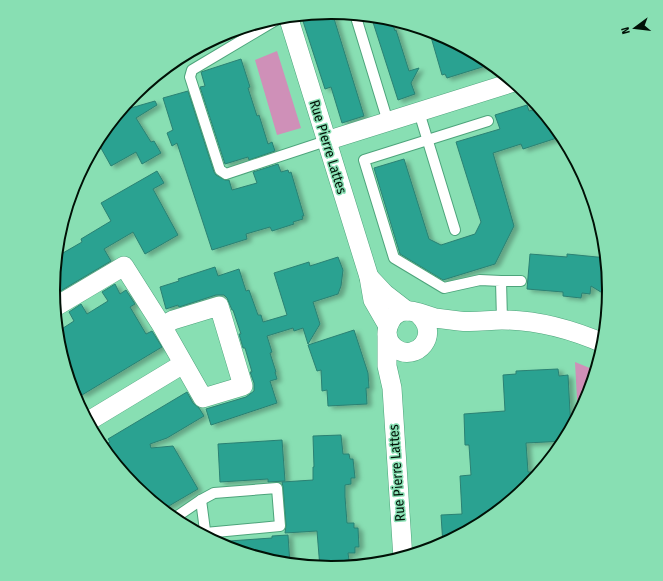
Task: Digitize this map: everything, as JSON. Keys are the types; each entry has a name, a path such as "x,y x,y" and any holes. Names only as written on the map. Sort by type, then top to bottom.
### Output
{"street":[{"name":"Rue Pierre Lattes","path":"290,22 370,277 373,300 387,330 387,366 392,388 403,553"},
{"path":"326,141 508,84"},
{"path":"61,304 124,266 162,326 203,398 243,386 219,306 172,320 162,326"},
{"name":"Rue Pierre Lattes","path":"370,277 385,294 412,311"},
{"path":"412,311 423,318 427,325 428,334 418,347 403,352 395,348 390,342 387,330 392,318 399,313 412,311 436,318 462,322 502,320 558,327 598,341"},
{"name":"Rue Pierre Lattes","path":"392,388 398,369 418,347 441,331 462,322"},
{"path":"92,419 183,364"}],"lane":[{"path":"357,20 388,122"},
{"path":"263,27 192,70 190,77 220,170 226,174 326,141"},
{"path":"419,112 455,230"},
{"path":"488,121 364,160 394,258 444,288 480,280 521,281"},
{"path":"501,281 502,320"},
{"path":"179,515 214,493 277,488 280,526 212,534"},
{"path":"201,500 205,531"}],"shaded area":[{"path":"277,51 301,128 277,135 255,60"},
{"path":"575,362 592,369 577,405"}],"building":[{"path":"334,19 364,116 342,123 331,87 325,89 303,21"},
{"path":"373,22 393,26 395,31 396,30 409,71 419,68 411,83 415,94 398,100"},
{"path":"431,38 452,47 484,66 447,78 445,74 442,75"},
{"path":"241,59 257,116 259,115 268,144 272,142 275,151 249,160 248,157 225,164 200,87 205,86 201,72"},
{"path":"188,91 216,175 225,180 229,180 232,190 257,183 253,172 278,164 281,172 288,170 289,173 291,172 304,216 302,216 303,219 293,222 294,224 272,231 270,227 246,234 247,239 212,250 177,143 172,146 167,133 173,130 163,98"},
{"path":"155,101 157,105 136,118 151,142 154,141 161,153 142,164 136,152 111,166 101,148 116,125 130,108"},
{"path":"527,105 529,111 534,110 536,111 556,138 523,149 521,144 493,153 514,226 495,264 443,280 400,254 374,168 404,159 429,239 441,245 475,234 481,222 456,142 500,129 495,115"},
{"path":"157,171 164,183 153,189 178,235 145,254 133,232 104,249 111,261 60,291 62,253 82,242 81,239 111,221 101,203"},
{"path":"530,254 567,257 567,254 601,257 603,293 591,286 590,294 582,293 581,298 563,296 563,292 527,289"},
{"path":"338,257 343,270 341,286 338,294 313,302 320,324 308,344 303,328 294,331 293,328 267,336 272,352 270,353 277,379 270,381 277,403 211,425 206,409 246,397 254,391 254,383 250,372 252,372 245,348 243,348 239,334 241,334 233,310 224,295 216,295 179,307 178,305 166,309 160,287 179,281 178,279 215,267 218,276 239,269 246,291 249,290 258,315 261,315 263,322 287,315 274,273 309,262 310,266"},
{"path":"115,284 120,294 126,290 135,304 130,307 146,334 152,331 162,347 82,395 74,378 69,361 62,328 74,321 69,312 81,304 87,314 108,301 102,292"},
{"path":"354,330 368,373 369,388 366,388 367,404 328,406 327,390 322,391 321,370 317,371 308,345"},
{"path":"558,369 559,376 568,375 570,420 557,441 526,443 528,472 534,472 511,495 467,526 443,538 441,515 462,514 460,476 471,475 469,445 465,445 464,414 505,411 503,375 516,374 516,371"},
{"path":"187,392 193,403 199,408 204,416 167,438 150,444 151,448 173,446 198,489 167,507 152,495 127,470 108,443 110,442 108,439"},
{"path":"341,435 343,454 349,454 350,459 353,459 355,478 351,478 351,484 345,485 345,497 347,523 354,523 354,528 358,528 359,547 355,547 355,553 348,553 349,561 319,561 317,531 285,533 286,525 282,482 313,480 313,436"},
{"path":"282,440 285,481 268,482 268,479 220,482 218,444"},
{"path":"288,535 290,559 261,553 228,541 272,538 272,536"}]}
